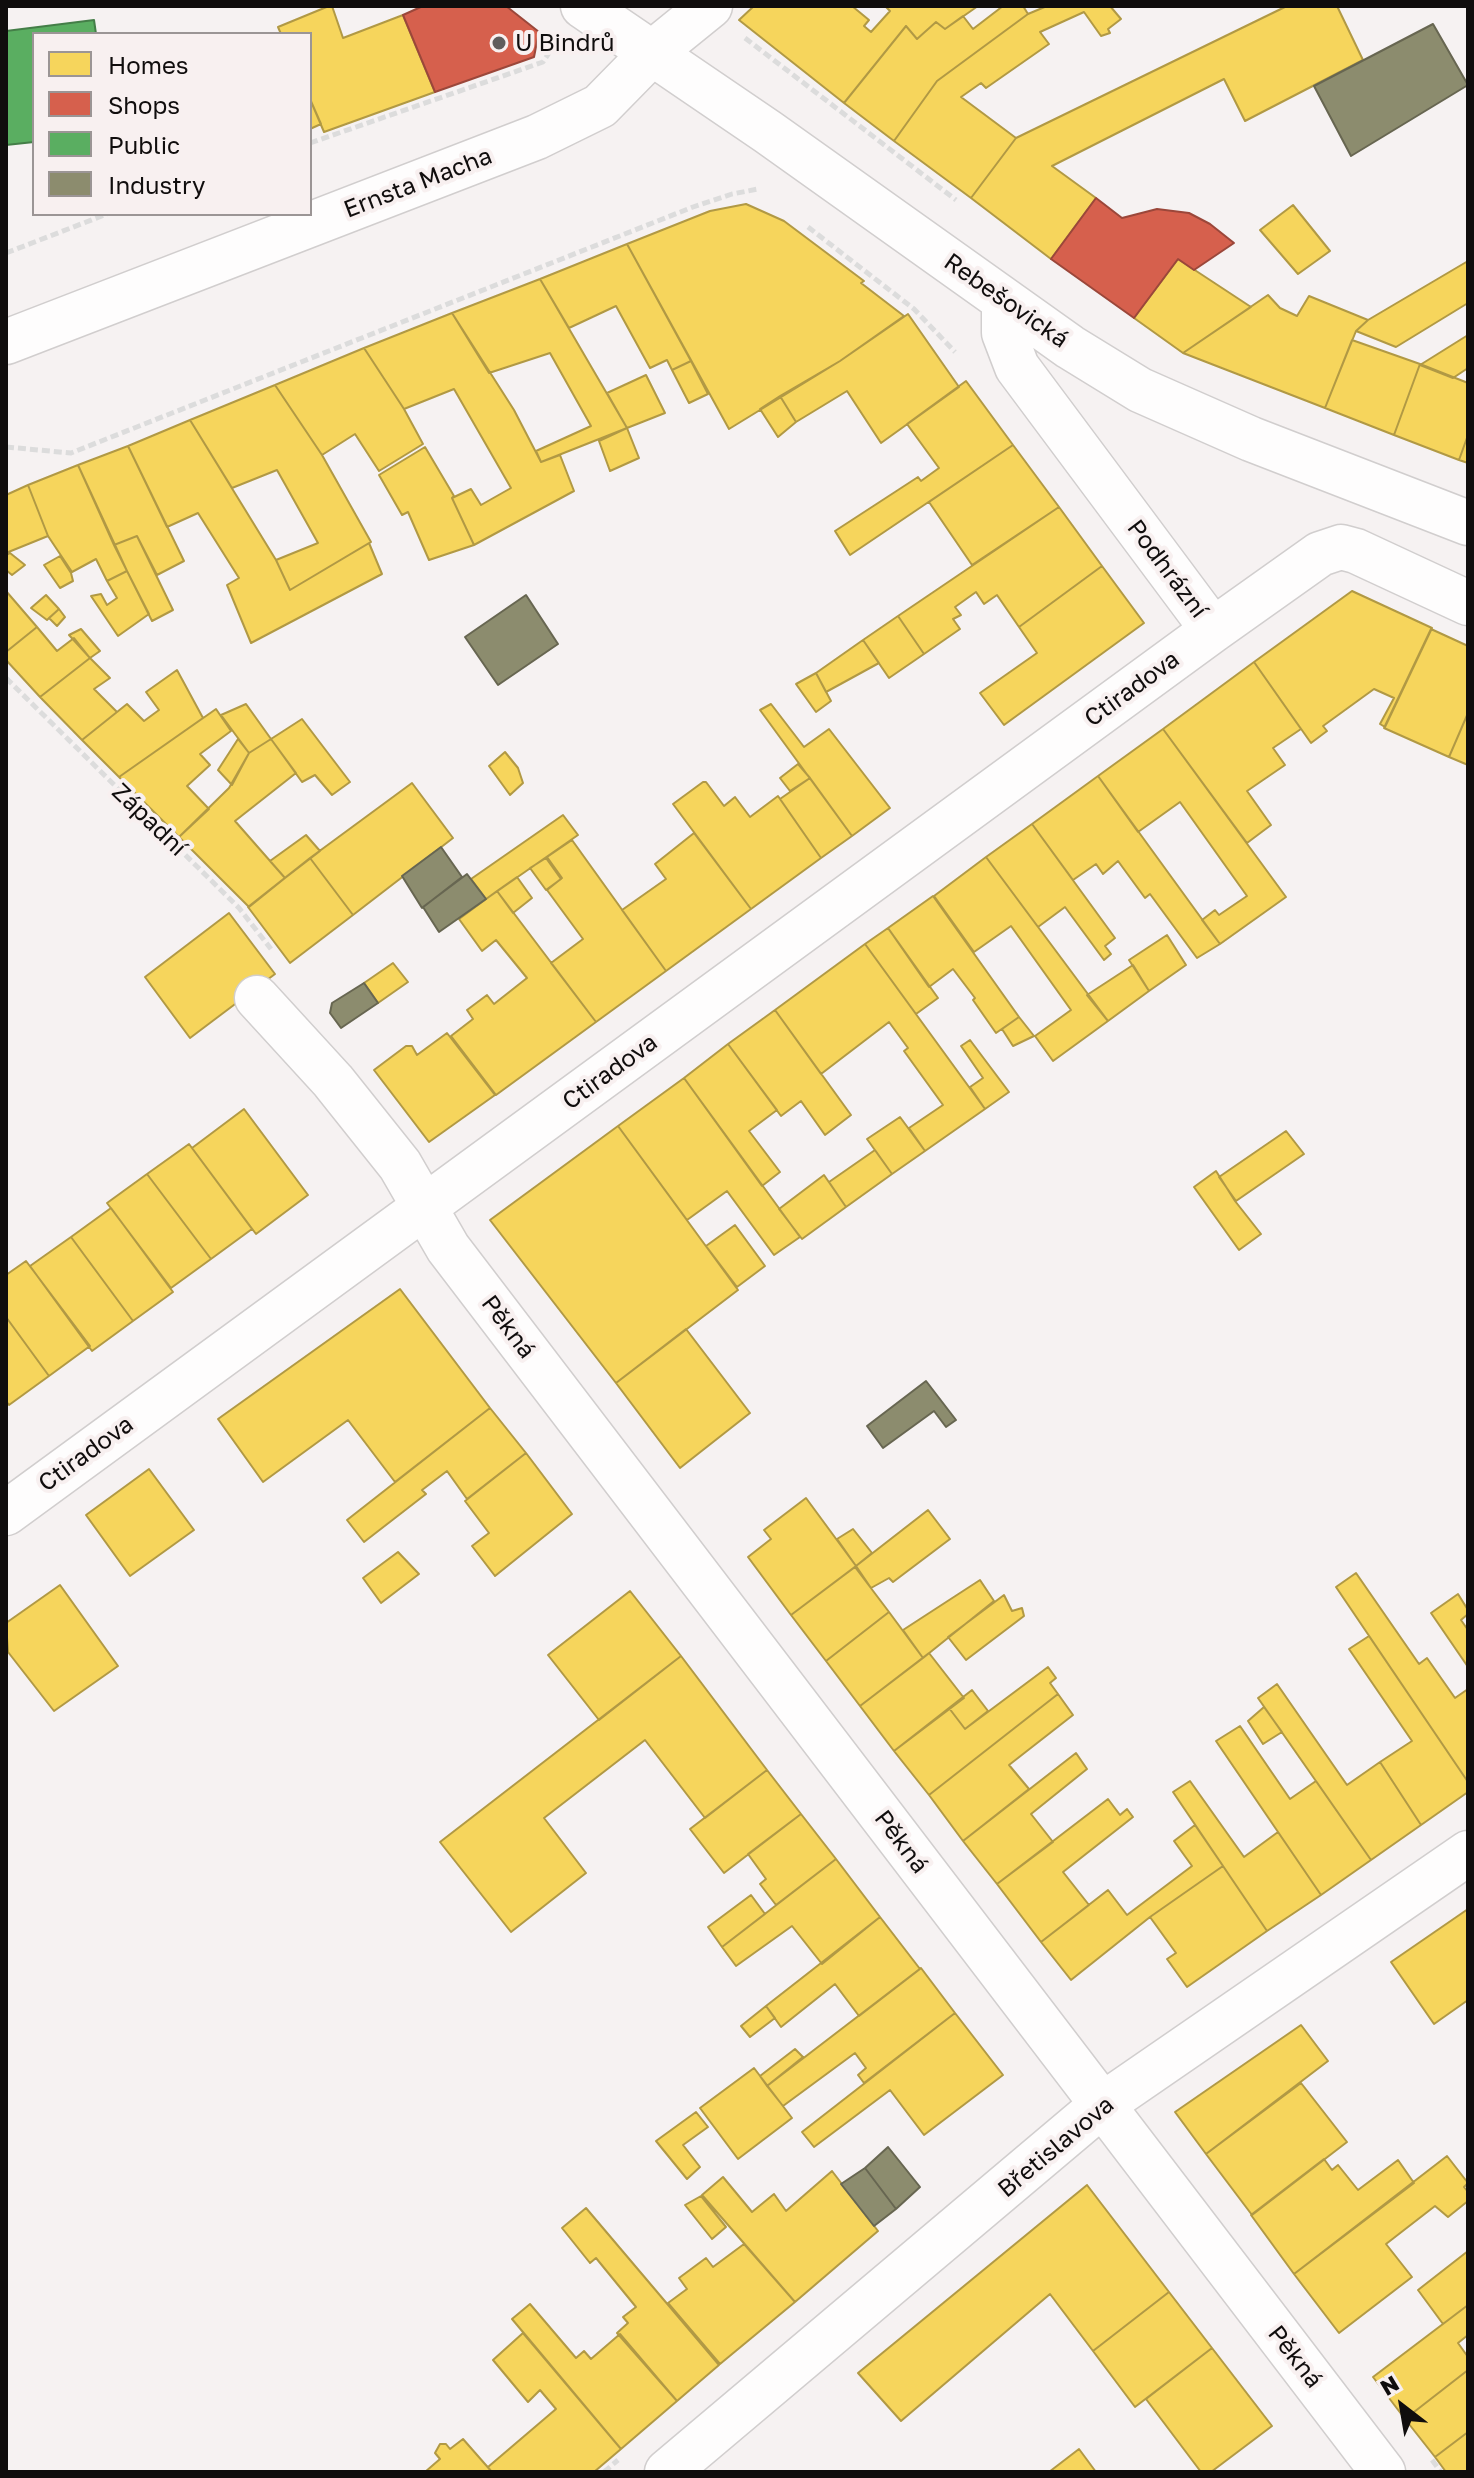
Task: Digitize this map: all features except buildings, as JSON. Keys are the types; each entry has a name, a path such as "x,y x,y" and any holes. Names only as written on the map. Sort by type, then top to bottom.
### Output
{"street":[{"name":"Ernsta Macha","path":"6,342 537,137 600,106 652,53 709,7"},
{"name":"Rebešovická","path":"568,20 652,53 1070,347 1140,390 1237,433 1468,523"},
{"name":"Podhrázní","path":"1004,301 1004,333 1017,367 1213,630 1320,554 1341,547 1468,603"},
{"name":"Ctiradova","path":"6,1513 1213,630"},
{"path":"257,998 333,1081 400,1165 424,1208"},
{"name":"Pěkná","path":"424,1208 458,1261 1383,2472"},
{"name":"Břetislavova","path":"667,2472 1102,2105 1468,1853"}],"path":[{"path":"709,7 966,207"},
{"path":"312,142 543,62 568,20"},
{"path":"554,47 574,53 620,87"},
{"path":"749,181 770,198"},
{"path":"6,447 71,453 693,207 758,189"},
{"path":"6,253 102,216"},
{"path":"807,226 914,309 956,353"},
{"name":"Západní","path":"6,678 239,908 276,955"}],"place":[{"name":"U Bindrů","path":"499,43"}]}
